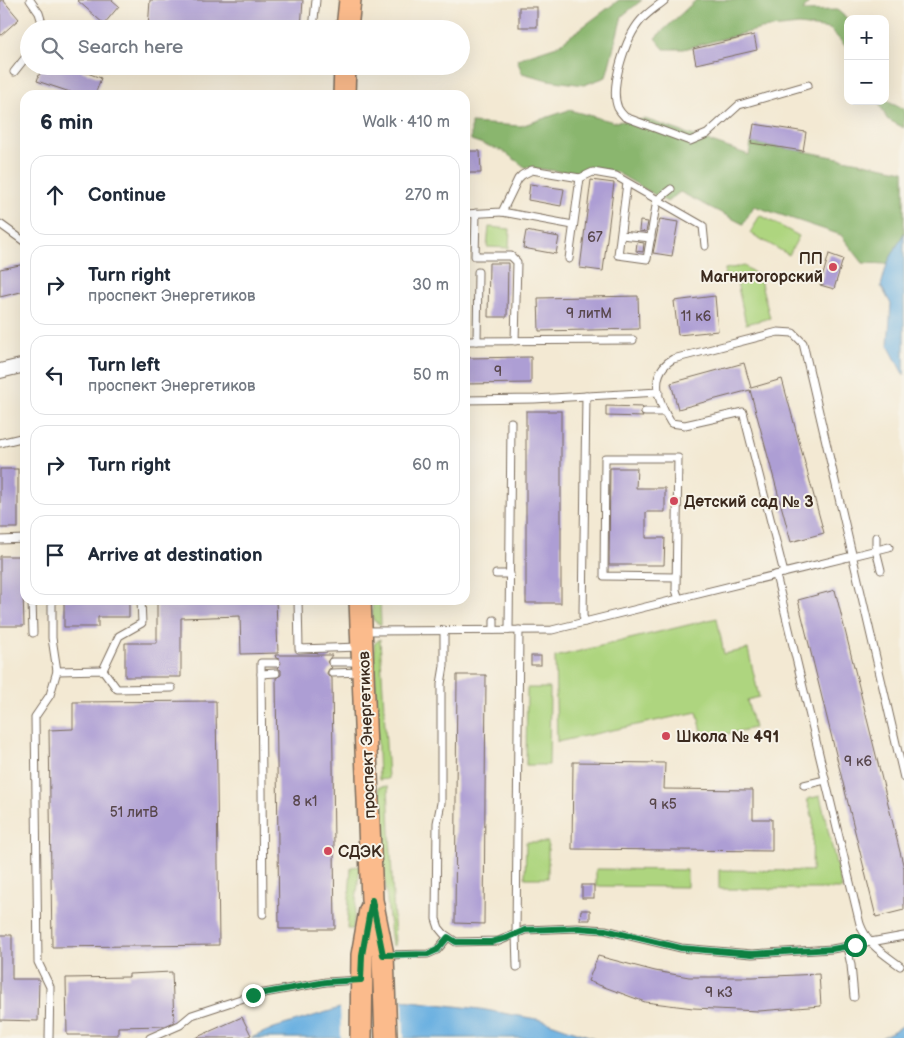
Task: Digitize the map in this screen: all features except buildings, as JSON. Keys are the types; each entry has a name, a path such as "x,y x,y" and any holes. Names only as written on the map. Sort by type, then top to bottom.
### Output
{"main road":[{"path":"335,20 337,0"},
{"path":"348,20 350,0"},
{"path":"332,75 332,90"},
{"path":"344,90 345,75"},
{"name":"проспект Энергетиков","path":"360,605 372,900 383,955 386,1038"},
{"name":"проспект Энергетиков","path":"361,1038 362,955 372,900"}],"street":[{"path":"0,371 20,366"}],"lane":[{"path":"30,0 39,13 41,20"},
{"path":"315,20 316,0"},
{"path":"665,0 641,20 627,43 619,63 616,102 619,110 625,117 690,141 707,134 739,105 808,85"},
{"path":"14,72 20,64"},
{"path":"502,212 522,174 532,170 580,178 593,172 616,176 703,226 705,246"},
{"path":"569,259 580,178"},
{"path":"627,183 618,256 647,259 657,200 671,189"},
{"path":"470,214 502,212 573,225"},
{"path":"476,213 476,256 511,256 517,262 515,341"},
{"path":"0,224 20,238"},
{"path":"621,235 651,238"},
{"path":"477,341 478,272"},
{"path":"784,573 743,412 685,425 671,423 664,412 657,382 659,372 664,364 672,359 778,332 793,333 802,343 904,778"},
{"path":"470,341 633,340"},
{"path":"470,400 534,399 659,392"},
{"path":"585,622 583,616 586,396"},
{"path":"645,412 664,412"},
{"path":"509,630 511,422"},
{"path":"0,443 20,438"},
{"path":"676,577 604,576 605,458 678,458 676,590 679,599"},
{"path":"876,538 876,550 881,570"},
{"path":"0,540 20,539"},
{"path":"332,662 444,630 552,630 890,547"},
{"path":"496,574 510,574"},
{"path":"776,575 860,924 870,942 900,966"},
{"path":"32,605 33,633"},
{"path":"49,1038 50,987 38,962 34,717 50,695 56,671 52,638 52,605"},
{"path":"103,670 119,636 142,623 141,605"},
{"path":"298,605 300,649 363,653"},
{"path":"494,620 494,630"},
{"path":"444,630 441,803 437,823 436,919 439,928 448,937 456,942 499,941 537,925 605,930 681,948 752,954 847,947 904,936"},
{"path":"517,967 519,630"},
{"path":"332,673 363,653"},
{"path":"263,914 261,663 276,663"},
{"path":"56,671 103,670"},
{"path":"103,670 117,689 172,688"},
{"path":"261,674 276,674"},
{"path":"804,785 825,780"},
{"path":"383,955 428,954 437,950 448,937"},
{"path":"847,939 855,945"},
{"path":"847,947 852,965 854,997"},
{"path":"150,1038 180,1025 192,1014 253,995 326,982 361,984"}],"green space":[{"path":"619,0 642,0 622,16 606,77 584,85 548,80 522,73 517,59 557,46"},
{"path":"696,0 810,0 803,11 837,10 844,16 844,45 830,29 799,25 761,29 684,49 664,49 655,38"},
{"path":"889,102 904,109 904,128 887,119 880,105 889,105"},
{"path":"569,110 614,122 645,119 749,155 751,143 904,171 904,233 887,264 863,263 841,235 754,206 743,224 680,192 667,202 616,172 593,169 580,174 525,167 503,151 471,140 471,123 521,126"},
{"path":"760,215 799,236 789,255 750,233"},
{"path":"489,227 510,229 509,248 487,247"},
{"path":"744,266 759,276 770,318 746,324 736,278 724,277 725,269"},
{"path":"372,605 380,605 381,625 373,620"},
{"path":"717,618 724,654 748,649 759,697 747,700 754,728 704,739 697,712 557,742 555,657"},
{"path":"380,639 388,779 379,780 374,644"},
{"path":"527,688 550,688 549,765 526,765"},
{"path":"388,786 395,945 392,945 383,865 379,787"},
{"path":"820,796 842,889 719,889 719,870 812,871 813,819 807,799"},
{"path":"526,842 548,842 548,878 525,878"},
{"path":"360,866 353,929 347,929 351,867"},
{"path":"596,869 687,870 687,887 596,886"}],"water":[{"path":"904,233 904,376 888,345 891,304 881,286 887,264"},
{"path":"403,1000 480,1009 542,1020 594,1038 251,1038 274,1028 340,1008"},
{"path":"904,1025 904,1038 881,1038"}],"pier":[{"path":"403,997 404,1038 341,1038 340,1005"}],"place":[{"name":"ПП Магнитогорский","path":"833,267"},
{"name":"Детский сад № 3","path":"674,501"},
{"name":"Школа № 491","path":"666,736"},
{"name":"СДЭК","path":"328,851"}],"route":[{"path":"253,995 326,982 361,980 362,955 372,900 383,955 428,954 437,950 448,937 456,942 491,942 499,941 525,930 578,928 605,930 681,948 752,954 832,949 855,945"}]}
